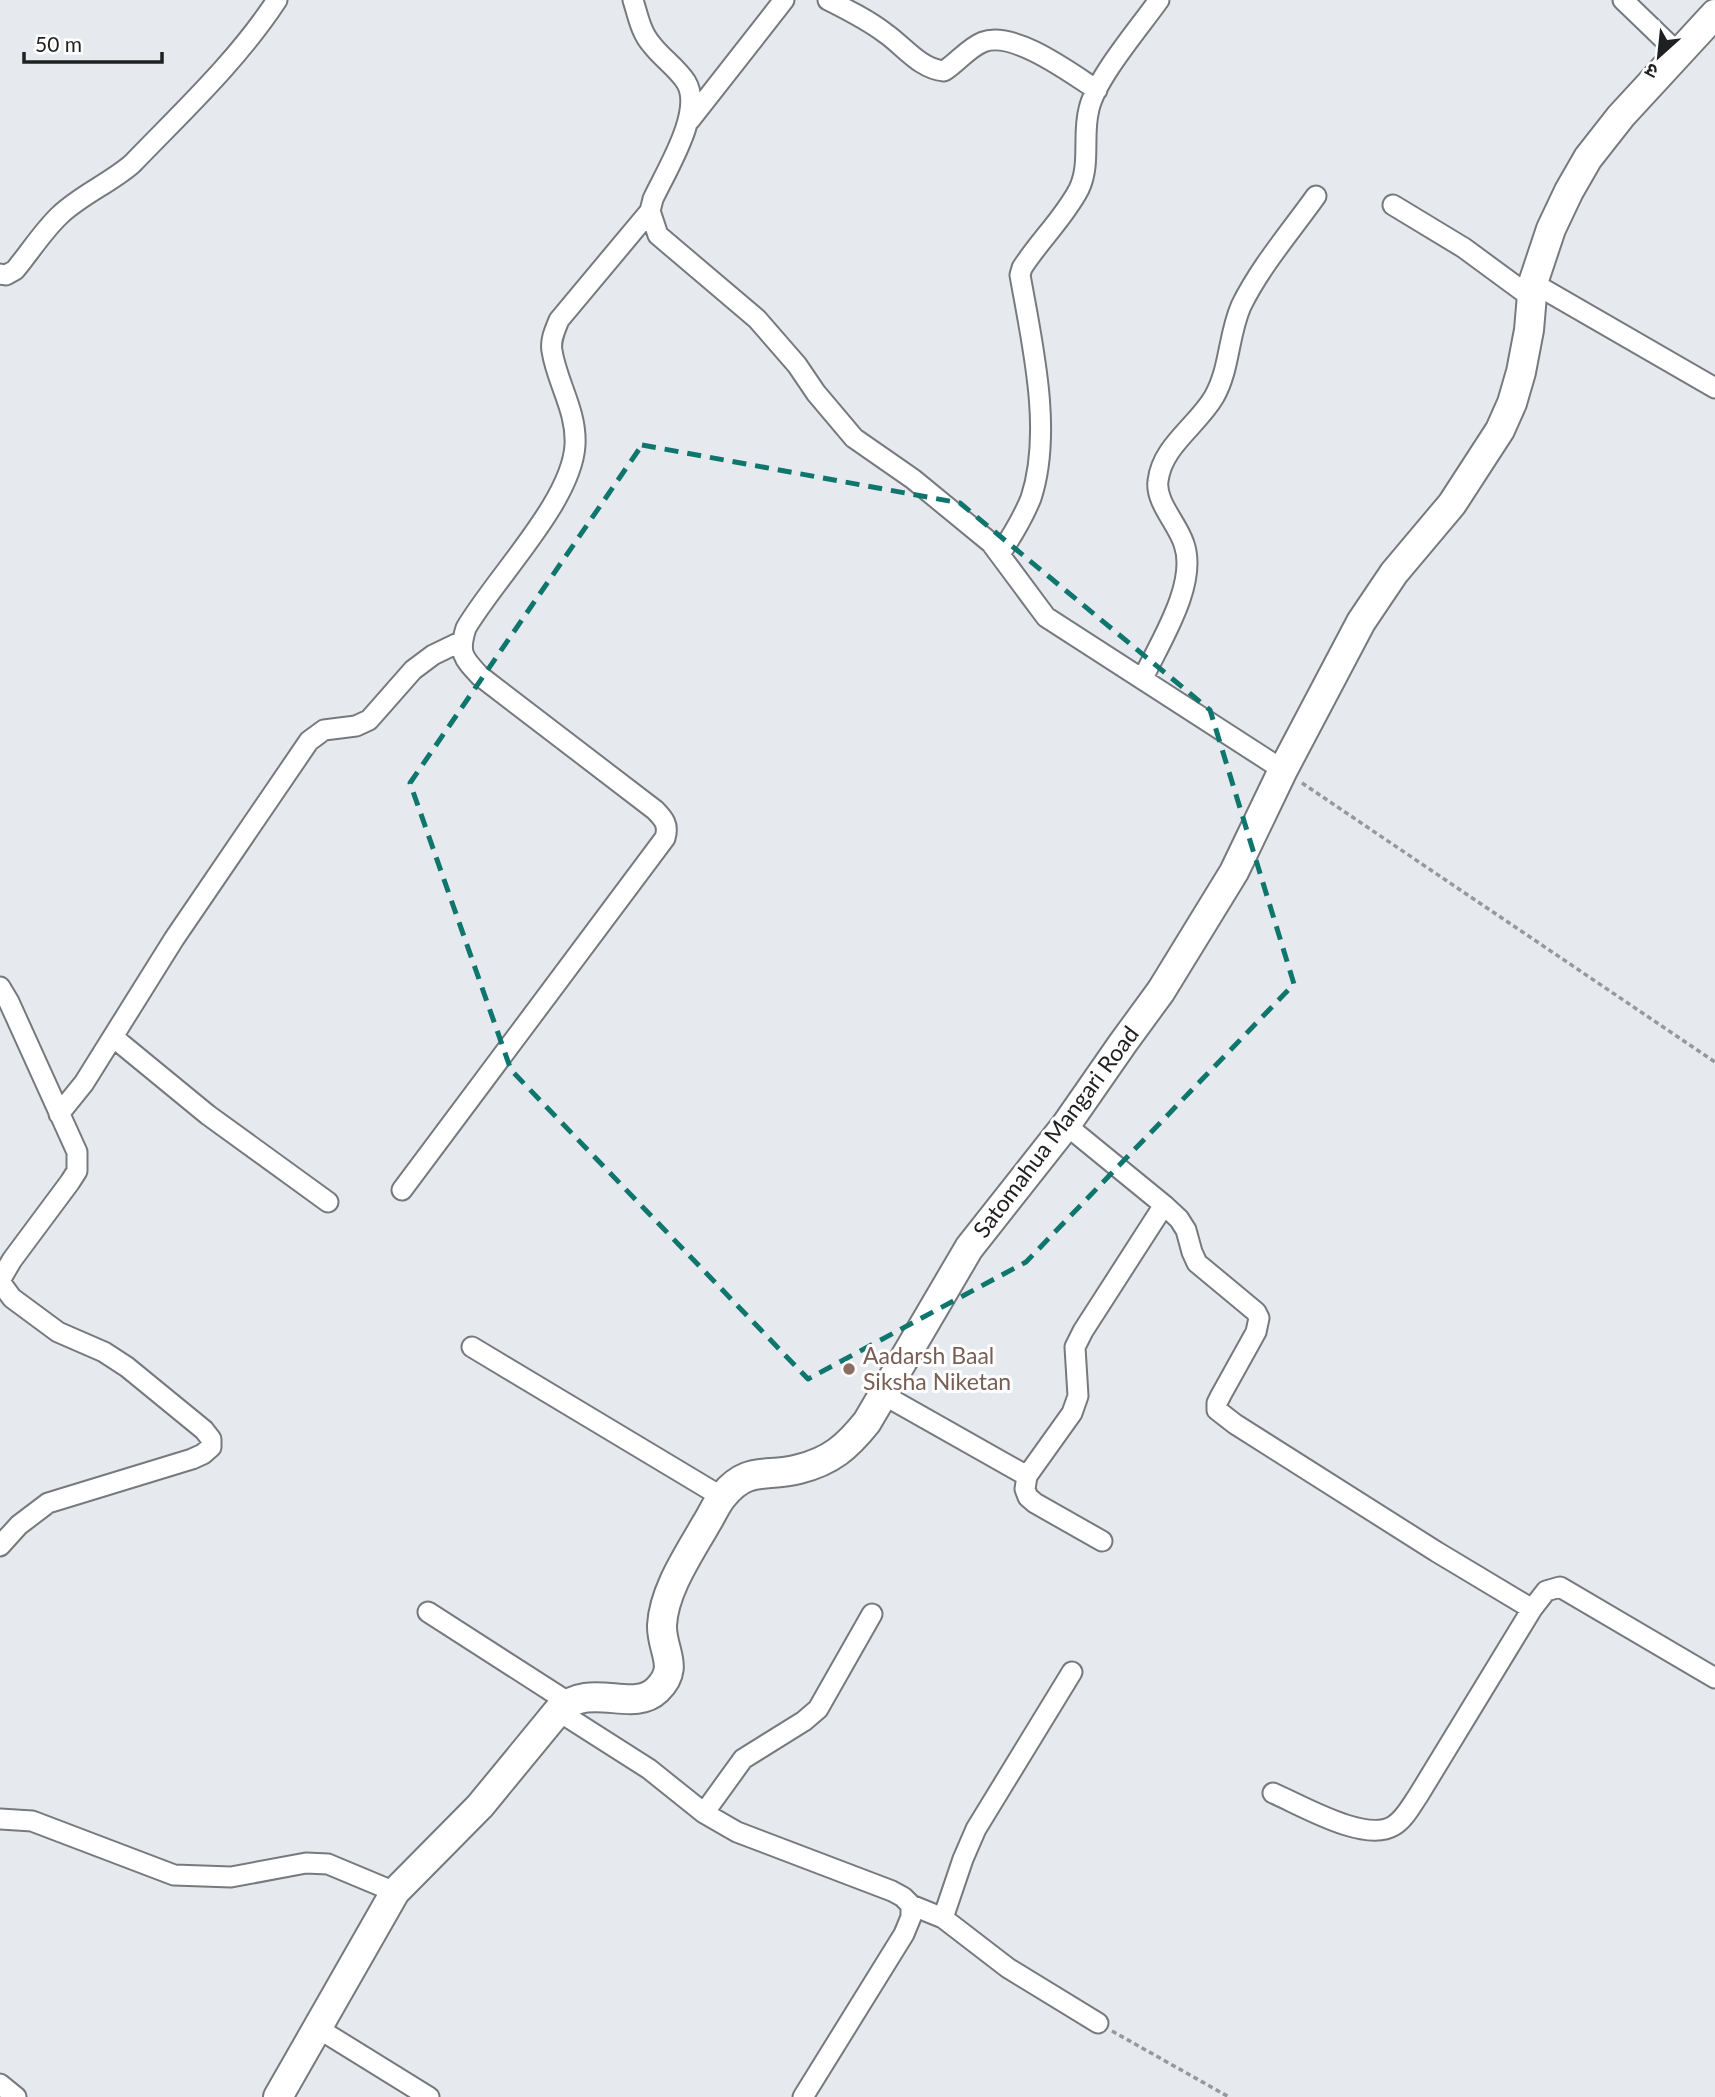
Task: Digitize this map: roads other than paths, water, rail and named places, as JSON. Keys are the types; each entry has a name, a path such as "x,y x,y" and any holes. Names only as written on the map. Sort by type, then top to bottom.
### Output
{"street":[{"path":"0,274 6,275 15,270 60,215 116,178 132,164 238,53 277,0"},
{"path":"634,0 640,23 650,43 686,82 692,97 688,122"},
{"path":"402,1190 665,838 667,830 662,818 654,810 480,676 461,653 462,641 475,613 558,498 569,471 575,447 575,427 551,351 552,336 559,320 650,211 688,122 784,0"},
{"path":"828,0 886,33 925,66 936,71 944,71 984,41 998,40 1017,44 1053,62 1097,90"},
{"path":"1000,554 1022,518 1031,495 1041,441 1038,390 1020,275 1029,257 1073,200 1080,186 1085,169 1088,111 1097,90 1159,0"},
{"path":"1623,0 1678,53"},
{"name":"Satomahua Mangari Road","path":"563,1706 581,1697 636,1699 650,1696 660,1687 670,1666 662,1627 665,1610 674,1584 722,1497 741,1478 798,1470 827,1459 849,1444 867,1422 969,1248 1066,1125 1161,991 1234,872 1283,770 1362,622 1394,573 1452,504 1500,430 1521,372 1532,291 1551,229 1569,191 1588,158 1621,116 1715,13"},
{"path":"1143,678 1183,594 1186,572 1185,545 1157,484 1160,471 1171,449 1213,399 1224,377 1233,326 1241,306 1315,195"},
{"path":"1392,205 1532,291 1715,388"},
{"path":"650,211 658,235 757,319 797,365 853,438 913,479 958,515 1000,554 1046,617 1283,770"},
{"path":"59,1114 84,1083 174,939 309,741 324,730 356,726 369,720 413,670 433,655 462,641"},
{"path":"0,987 77,1152 76,1171 12,1260 1,1283 12,1298 58,1332 104,1352 127,1367 204,1430 211,1439 211,1447 191,1459 48,1503 19,1525 0,1546"},
{"path":"113,1037 208,1115 328,1202"},
{"path":"1066,1125 1164,1205 1186,1230 1197,1263 1256,1312 1259,1318 1256,1332 1217,1403 1217,1410 1225,1418 1437,1552 1532,1609"},
{"path":"1102,1541 1028,1497 1025,1489 1027,1476 1072,1413 1077,1396 1076,1347 1083,1331 1164,1205"},
{"path":"472,1346 722,1497"},
{"path":"882,1394 1027,1476"},
{"path":"1273,1793 1355,1828 1374,1831 1393,1827 1404,1818 1532,1609 1546,1591 1560,1587 1715,1678"},
{"path":"428,1612 563,1706 704,1813 762,1843 892,1891 911,1905 943,1918 1008,1968 1098,2023"},
{"path":"704,1813 743,1759 804,1721 818,1709 872,1614"},
{"path":"943,1918 962,1858 976,1829 1072,1672"},
{"path":"278,2097 395,1892 480,1806 563,1706"},
{"path":"0,1819 32,1821 174,1875 231,1877 306,1863 328,1864 395,1892"},
{"path":"803,2097 904,1934 911,1917 911,1905"},
{"path":"319,2029 429,2097"},
{"path":"0,2084 16,2097"}],"place":[{"name":"Aadarsh Baal Siksha Niketan","path":"849,1369"}]}
